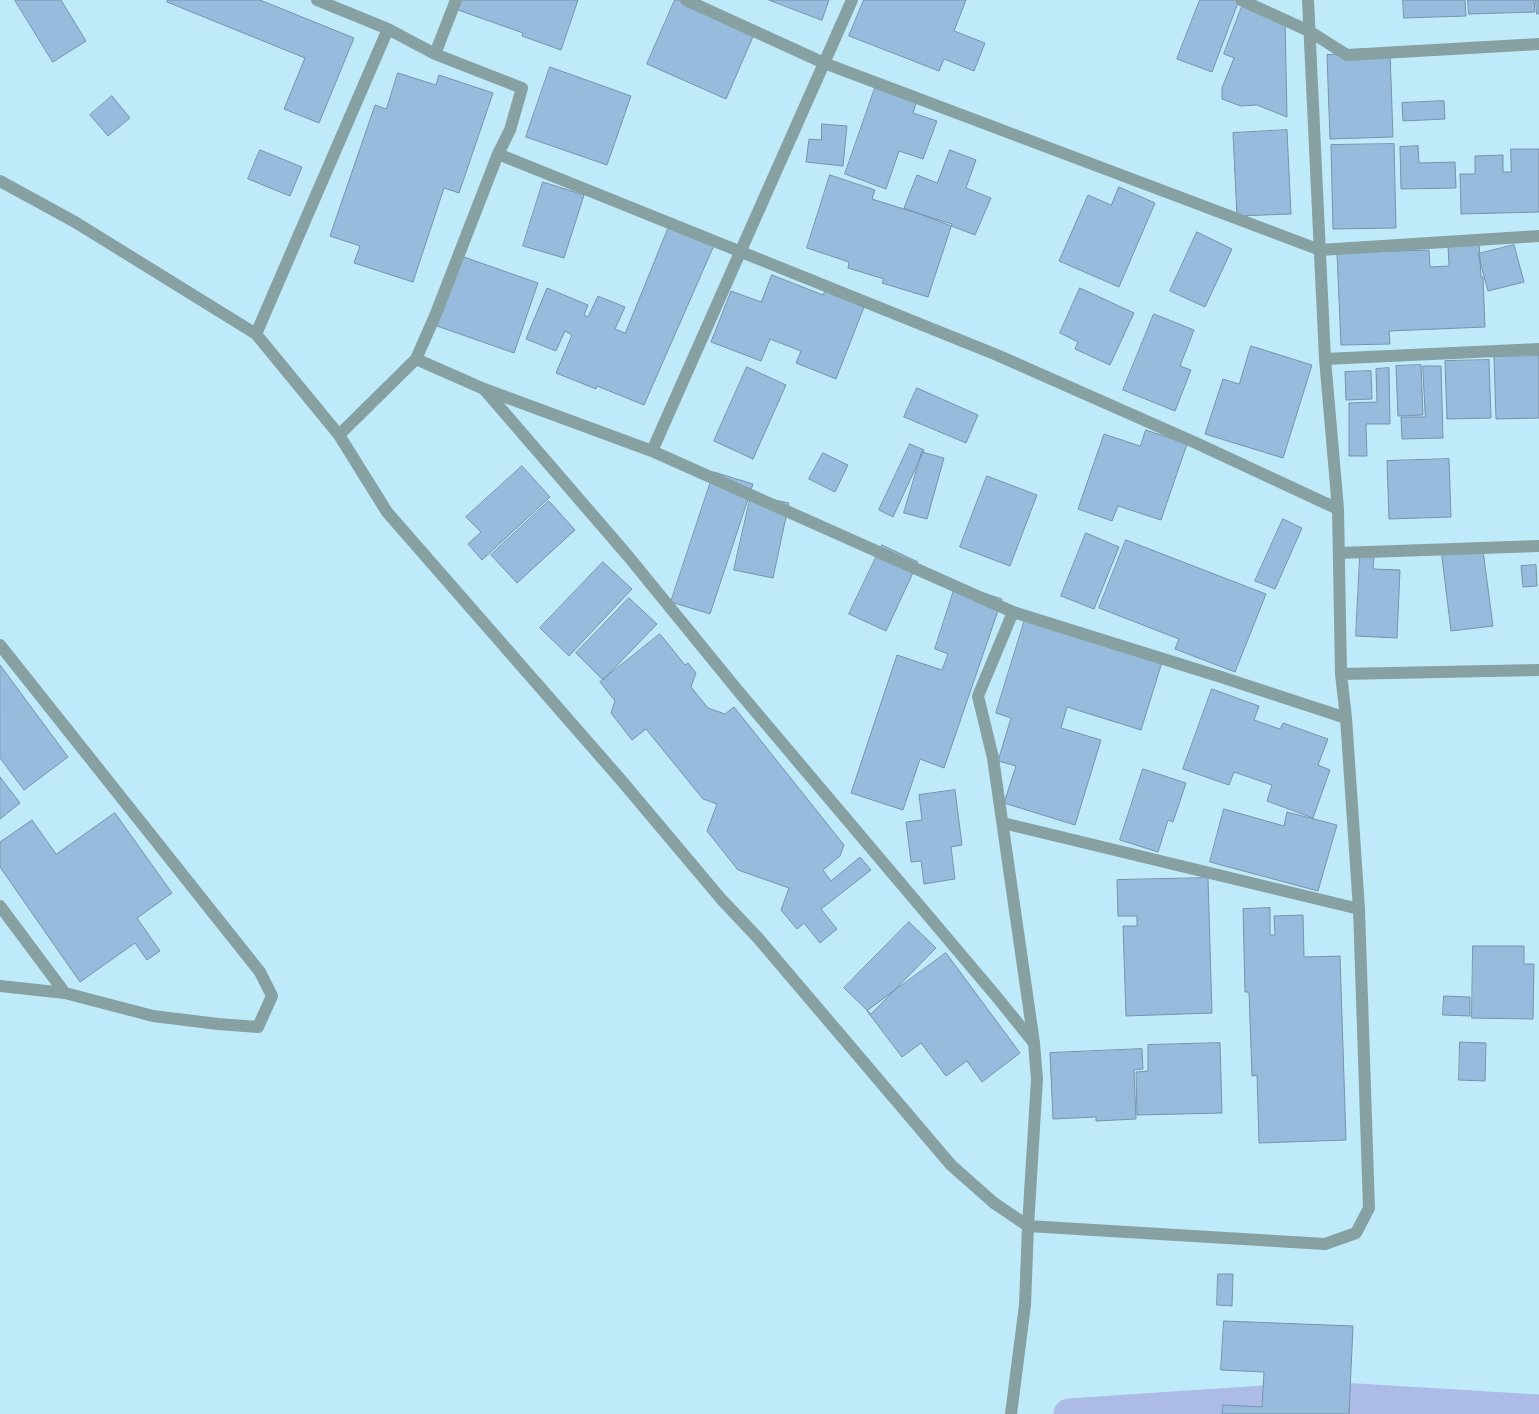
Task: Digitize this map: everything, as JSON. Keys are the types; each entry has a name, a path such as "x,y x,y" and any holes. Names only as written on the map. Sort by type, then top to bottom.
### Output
{"street":[{"path":"317,0 388,29 435,54 522,88 510,130 498,154 435,316 416,359 339,435"},
{"path":"435,54 456,0"},
{"path":"686,0 824,64 1320,250 1539,236"},
{"path":"652,451 852,0"},
{"path":"1241,0 1309,31 1347,55 1539,44"},
{"path":"0,181 75,222 256,334 339,435 387,512 621,780 722,900 758,938 951,1165 994,1203 1028,1226 1325,1244 1356,1233 1369,1208 1359,910 1346,718 1341,674 1338,509 1325,359 1308,0"},
{"path":"256,334 388,29"},
{"path":"498,154 997,355 1196,443 1338,509"},
{"path":"1325,359 1539,349"},
{"path":"416,359 484,389 652,451 1013,612 1346,718"},
{"path":"484,389 628,556 739,692 1034,1043"},
{"path":"1339,553 1539,546"},
{"path":"1011,1414 1025,1305 1028,1226 1038,1079 993,758 978,696 1013,612"},
{"path":"0,645 260,972 272,996 258,1027 153,1016 65,993 0,986"},
{"path":"1341,674 1539,670"},
{"path":"1003,823 1359,910"},
{"path":"0,906 65,993"}],"building":[{"path":"15,0 61,0 86,41 53,62"},
{"path":"168,0 260,0 354,38 319,123 284,109 305,58 167,2"},
{"path":"462,0 578,0 561,50 522,36 523,33 458,10"},
{"path":"675,0 680,0 755,32 726,99 647,64"},
{"path":"769,0 829,0 822,20"},
{"path":"864,0 966,0 954,31 985,43 974,71 944,59 939,71 849,36"},
{"path":"1200,0 1239,0 1212,72 1177,59"},
{"path":"1403,0 1465,0 1466,16 1404,18"},
{"path":"1468,0 1534,0 1535,12 1469,14"},
{"path":"1536,0 1539,0 1539,14 1537,14"},
{"path":"1244,1 1285,17 1287,117 1257,105 1241,106 1222,99 1222,88 1234,58 1224,54"},
{"path":"1390,52 1393,137 1330,139 1327,55"},
{"path":"550,67 631,96 607,165 526,137"},
{"path":"398,73 436,85 439,75 493,93 459,193 444,188 413,282 354,263 360,246 330,236 375,105 386,109"},
{"path":"875,88 916,103 913,113 937,121 923,159 899,151 886,189 845,174"},
{"path":"112,96 130,118 108,136 90,115"},
{"path":"1444,101 1445,119 1403,121 1402,103"},
{"path":"822,124 847,126 843,166 806,162 809,139 821,140"},
{"path":"1287,130 1291,214 1237,216 1233,133"},
{"path":"1394,144 1396,228 1333,229 1331,145"},
{"path":"1418,146 1419,163 1455,162 1456,188 1401,189 1400,147"},
{"path":"1511,149 1539,149 1539,212 1461,214 1460,174 1475,174 1475,156 1503,155 1503,172 1511,172"},
{"path":"260,150 302,167 290,196 248,179"},
{"path":"950,150 976,160 966,188 991,198 975,235 904,208 917,175 937,183"},
{"path":"830,175 875,190 872,199 952,224 928,297 882,283 884,279 848,268 849,262 807,248"},
{"path":"543,182 584,195 564,258 523,246"},
{"path":"1119,187 1155,203 1119,287 1059,261 1088,195 1111,205"},
{"path":"670,224 715,243 644,405 597,386 596,389 556,373 572,335 565,331 556,351 526,339 547,288 588,305 584,315 588,317 598,296 625,307 615,329 625,333"},
{"path":"1197,232 1232,249 1205,307 1170,291"},
{"path":"1479,243 1481,277 1483,277 1485,327 1389,331 1390,344 1341,345 1337,253 1429,250 1430,267 1449,266 1448,244"},
{"path":"1514,245 1524,282 1488,291 1478,254"},
{"path":"461,256 538,283 514,353 437,326"},
{"path":"772,275 823,295 825,291 864,307 836,379 796,363 801,351 770,339 761,361 711,342 731,291 761,302"},
{"path":"1080,288 1134,313 1110,365 1075,349 1078,342 1060,333"},
{"path":"1154,314 1194,330 1180,366 1191,370 1175,411 1123,390"},
{"path":"1251,346 1312,365 1283,458 1205,434 1223,379 1239,384"},
{"path":"1539,356 1539,418 1496,419 1494,357"},
{"path":"1489,360 1491,418 1447,419 1445,361"},
{"path":"1421,365 1423,415 1398,416 1396,366"},
{"path":"1423,366 1441,366 1443,438 1402,439 1401,417 1425,417"},
{"path":"747,367 786,385 753,459 714,441"},
{"path":"1389,368 1390,424 1366,424 1367,456 1349,456 1349,403 1377,402 1376,369"},
{"path":"1371,371 1372,399 1346,400 1345,372"},
{"path":"917,388 978,415 966,443 904,417"},
{"path":"1146,430 1187,444 1161,520 1118,506 1112,521 1078,509 1104,434 1140,446"},
{"path":"910,444 924,450 893,517 879,510"},
{"path":"922,452 944,458 927,519 904,513"},
{"path":"823,453 848,465 835,492 809,479"},
{"path":"1449,459 1451,517 1389,519 1387,461"},
{"path":"522,466 550,497 482,560 468,544 481,532 466,517"},
{"path":"714,472 753,484 710,614 671,602"},
{"path":"987,476 1037,495 1010,566 960,547"},
{"path":"751,495 789,503 773,578 734,570"},
{"path":"549,501 575,530 517,583 491,555"},
{"path":"1283,519 1302,528 1275,589 1255,581"},
{"path":"1086,533 1119,547 1094,609 1061,596"},
{"path":"1126,540 1266,594 1235,672 1175,649 1179,639 1099,608"},
{"path":"1482,543 1493,626 1451,631 1441,549"},
{"path":"882,545 918,562 886,631 849,614"},
{"path":"1360,557 1374,557 1373,569 1400,570 1397,638 1356,636"},
{"path":"603,562 632,589 569,656 540,628"},
{"path":"1536,565 1537,586 1523,587 1521,566"},
{"path":"956,584 1002,599 944,768 920,759 903,810 851,793 897,655 942,670 948,654 935,649"},
{"path":"629,598 657,624 603,680 576,653"},
{"path":"1027,613 1162,662 1141,730 1067,707 1061,728 1101,740 1075,825 1004,803 1016,766 998,761 1011,718 996,713"},
{"path":"660,634 685,665 688,663 696,673 691,687 708,708 725,714 734,707 844,845 840,856 823,870 831,881 860,857 871,870 821,909 837,929 820,943 804,923 797,929 781,910 789,888 738,870 707,831 717,804 703,799 646,729 632,740 611,713 615,701 600,682"},
{"path":"0,665 68,757 24,790 0,758"},
{"path":"1212,689 1259,706 1254,720 1280,729 1283,723 1328,739 1318,765 1330,770 1313,818 1267,801 1272,785 1234,772 1229,785 1183,769"},
{"path":"1143,769 1186,783 1173,822 1168,820 1158,852 1120,840"},
{"path":"0,777 20,803 0,819"},
{"path":"955,790 962,845 951,847 955,879 924,884 921,861 911,862 906,822 922,820 919,795"},
{"path":"1224,809 1284,826 1287,812 1337,825 1318,891 1210,862"},
{"path":"115,813 172,893 137,918 160,951 147,960 135,943 80,982 0,867 0,842 32,820 56,854"},
{"path":"1208,878 1212,1013 1126,1016 1123,926 1137,926 1137,916 1118,916 1117,880"},
{"path":"1270,908 1270,935 1275,935 1274,916 1303,915 1304,957 1340,956 1346,1140 1259,1143 1257,1075 1252,1076 1249,992 1245,992 1243,909"},
{"path":"909,922 936,948 871,1014 844,988"},
{"path":"1473,946 1524,946 1524,964 1534,964 1533,1019 1472,1018"},
{"path":"946,953 1020,1053 982,1082 967,1061 946,1076 921,1043 902,1057 867,1011"},
{"path":"1444,996 1470,997 1470,1016 1443,1015"},
{"path":"1460,1042 1486,1043 1485,1081 1459,1080"},
{"path":"1220,1043 1222,1113 1137,1115 1136,1072 1148,1071 1148,1045"},
{"path":"1142,1049 1143,1069 1134,1070 1136,1119 1096,1121 1096,1117 1053,1119 1050,1053"},
{"path":"1218,1274 1233,1274 1232,1306 1217,1305"},
{"path":"1224,1321 1353,1326 1349,1414 1222,1414 1223,1405 1262,1407 1264,1372 1221,1370"}],"waterway":[{"path":"1069,1414 1324,1397 1539,1410"}]}
